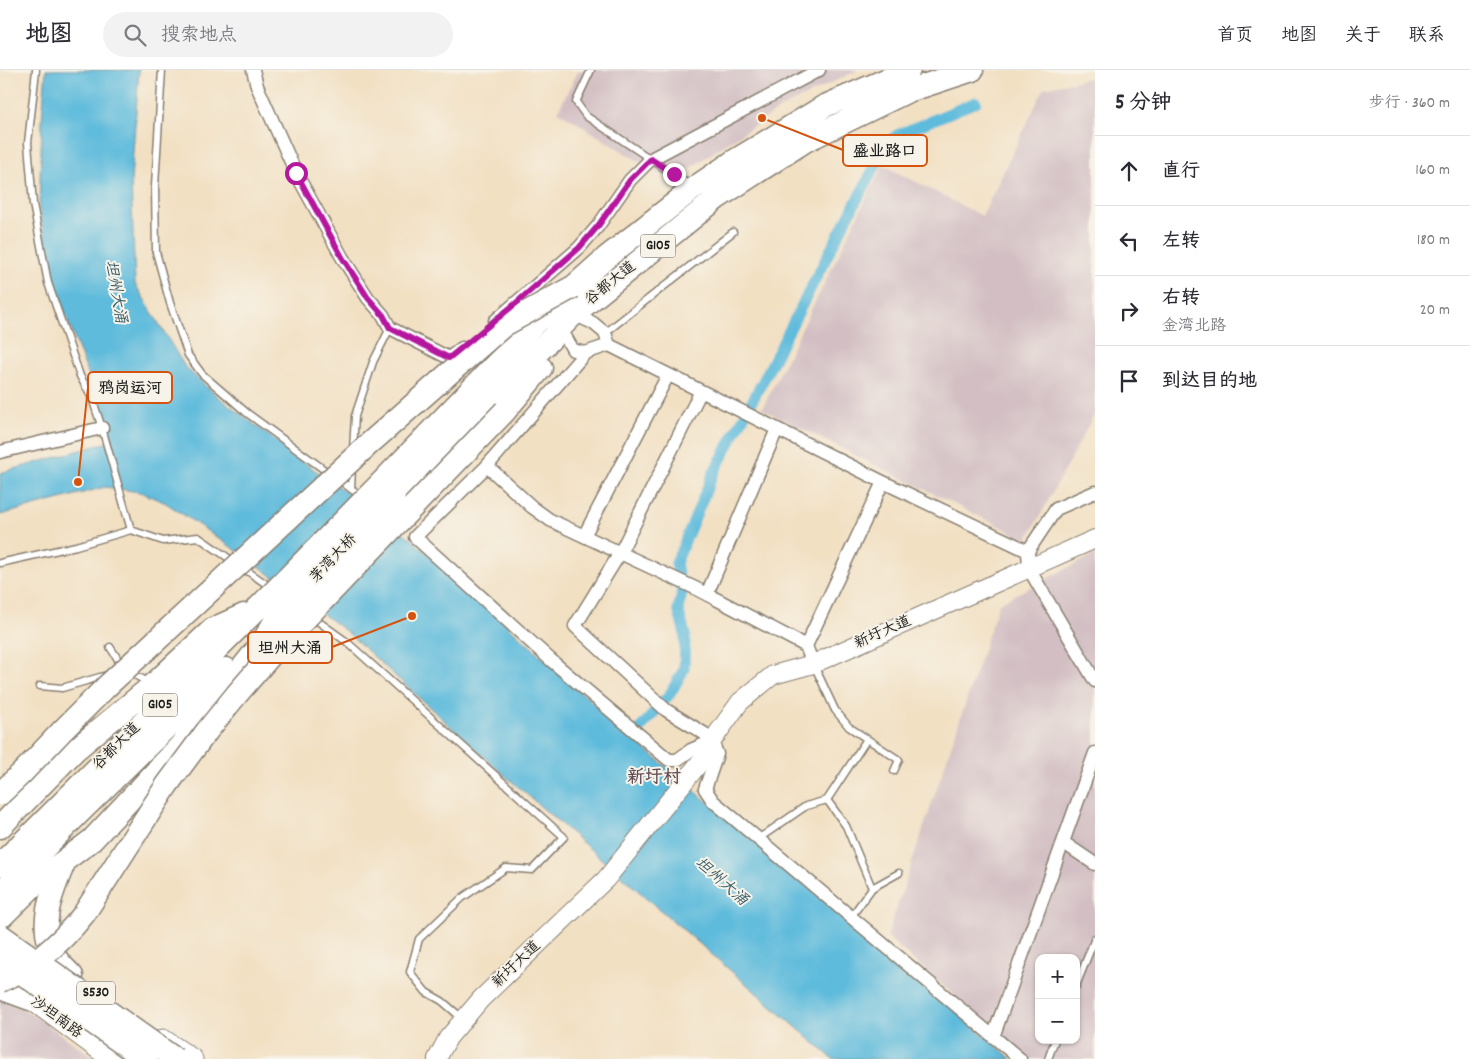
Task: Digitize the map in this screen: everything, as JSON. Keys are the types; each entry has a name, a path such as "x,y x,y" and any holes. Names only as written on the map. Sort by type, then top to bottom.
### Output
{"highway":[{"name":"谷都大道","path":"388,489 552,306 607,256 694,188 731,163 825,106 909,70"},
{"name":"谷都大道","path":"388,489 563,326 717,198 806,141 908,90 972,70"},
{"path":"0,794 135,660 370,442 504,325 573,287"},
{"path":"0,980 13,976 29,967 57,946 73,928 167,786 237,694 276,649 505,411 545,363 563,326"},
{"name":"茅湾大桥","path":"266,615 388,489"},
{"name":"谷都大道","path":"70,808 266,615"},
{"path":"0,918 40,879 92,840 180,746 262,643 266,615 213,629 153,685 76,750 3,825"},
{"name":"G105","path":"0,865 70,808"},
{"name":"G105","path":"0,893 70,808"},
{"path":"65,860 50,898 46,928 48,942 56,959 72,976"},
{"path":"0,935 175,1059"},
{"path":"0,958 145,1059"},
{"path":"0,988 30,999"}],"main road":[{"name":"S530","path":"0,925 193,1059"},
{"name":"沙坦南路","path":"0,980 30,999 111,1059"}],"street":[{"path":"253,70 257,86 296,173 342,257 368,298 383,315 390,328 449,358 579,248 598,226 630,180 651,159 819,70"},
{"path":"552,306 573,350 585,353"},
{"path":"552,306 563,326"},
{"path":"563,326 593,323 607,339 668,375 883,482 1028,551"},
{"path":"607,339 585,353 487,466 410,534 553,662 669,760 677,760 691,750 712,741"},
{"path":"584,536 668,375"},
{"path":"701,391 620,553 575,626 666,710 705,734 712,741 717,754 706,789 713,801 1020,1059"},
{"path":"707,594 777,429"},
{"path":"0,452 104,432"},
{"path":"487,466 532,507 550,520 707,594 806,646 813,664"},
{"path":"806,646 883,482"},
{"path":"1095,492 1056,509 1028,551 1029,569 1095,681"},
{"name":"新圩大道","path":"437,1059 448,1038 481,999 606,879 701,761 712,741 740,702 773,675 813,664 1095,539"},
{"path":"993,1037 1095,753"},
{"path":"1064,843 1095,864"}],"lane":[{"path":"36,70 28,144 33,204 48,283 80,376 92,398 104,432 131,530"},
{"path":"162,70 155,186 156,252 170,303 188,355 202,374 247,413 410,534"},
{"path":"591,70 576,102 586,116 694,188"},
{"path":"607,339 733,232"},
{"path":"351,489 355,416 372,362 390,328"},
{"path":"0,563 76,546 131,530 163,541 198,537 280,594"},
{"path":"287,599 347,642 564,837 532,870 506,868 462,898 419,939 410,972 426,992 442,1001 464,1020"},
{"path":"110,648 125,670 153,685"},
{"path":"813,664 835,710 848,727 899,760 894,771"},
{"path":"40,686 62,688 125,670"},
{"path":"758,839 806,806 828,800 867,739"},
{"path":"828,800 846,826 872,888"},
{"path":"850,917 872,888 899,873"},
{"path":"1080,976 1095,938"},
{"path":"1048,1059 1054,1044"}],"shaded area":[{"path":"579,70 858,70 781,108 670,181 558,111"},
{"path":"1095,77 1095,413 1027,540 762,409 883,165 982,216 1044,88"},
{"path":"1095,554 1095,1059 1027,1059 887,937 999,603"},
{"path":"0,999 29,1012 96,1059 0,1059"}],"water":[{"path":"46,70 139,70 131,180 135,284 185,367 217,396 298,458 409,537 632,738 1012,1059 833,1059 495,767 347,632 252,561 166,503 140,492 105,487 0,515 0,473 113,441 58,294 39,210 42,119"}],"waterway":[{"path":"632,738 670,694 684,669 685,634 678,609 682,593 676,563 713,474 888,142 897,135 976,102"}],"place":[{"name":"盛业路口","path":"762,118"},
{"name":"鸦岗运河","path":"78,482"},
{"name":"坦州大涌","path":"412,616"}],"district":[{"name":"新圩村","path":"654,778"}],"route":[{"path":"296,173 342,257 390,328 449,358 579,248 598,226 630,180 651,159 674,174"}]}
